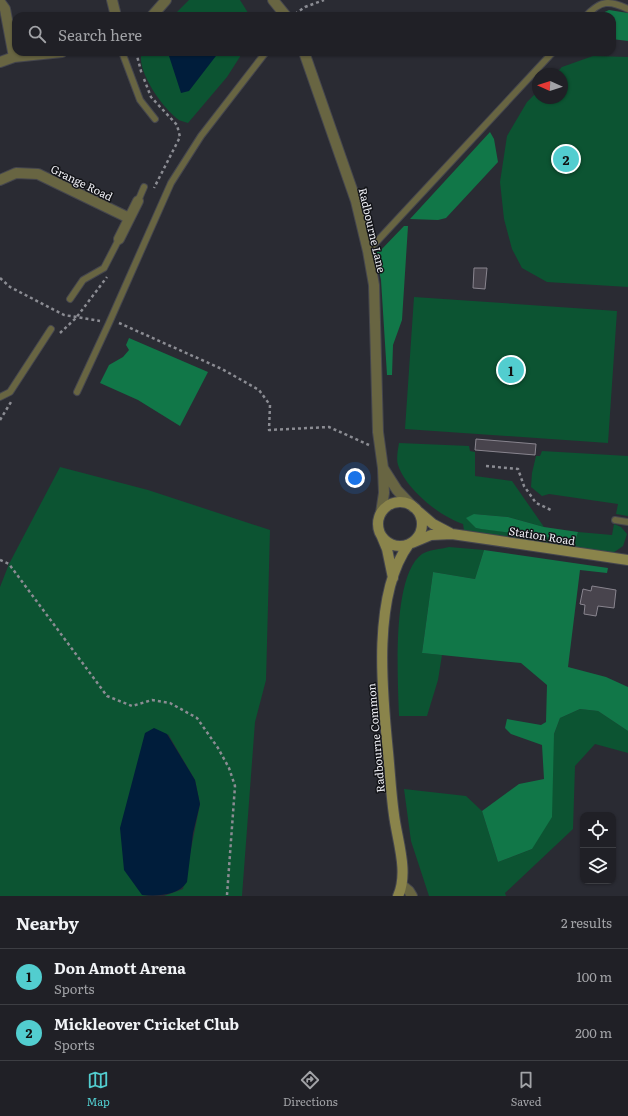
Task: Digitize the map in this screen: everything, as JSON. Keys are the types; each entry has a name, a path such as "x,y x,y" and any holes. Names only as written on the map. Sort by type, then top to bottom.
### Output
{"main road":[{"path":"399,502 415,509 422,524 417,538 411,543 397,546 386,541 382,536 378,525 381,513 392,504 399,502"},
{"name":"Station Road","path":"415,509 433,524 452,534"},
{"name":"Station Road","path":"411,543 431,535 452,534 628,560"},
{"name":"Radbourne Common","path":"382,536 387,549 393,578"},
{"name":"Radbourne Common","path":"401,891 401,861 394,814 383,696 384,635 393,578 403,553 411,543"}],"street":[{"path":"112,0 115,12"},
{"path":"156,12 166,0"},
{"path":"273,0 283,12"},
{"path":"0,2 5,10 12,47"},
{"path":"0,62 30,56"},
{"name":"Radbourne Lane","path":"305,56 356,201 368,251 374,286 379,449 384,468 397,490 415,509"},
{"name":"Grange Road","path":"0,180 16,173 38,174 129,218"},
{"path":"119,239 138,201"},
{"name":"Radbourne Lane","path":"381,513 384,468"},
{"path":"401,891 409,891 412,896"}],"lane":[{"path":"591,12 604,2 612,2 628,9"},
{"path":"124,56 140,100 155,120"},
{"path":"76,392 109,323 171,183 201,136 263,56"},
{"path":"368,251 549,56"},
{"path":"138,201 144,187"},
{"path":"70,299 83,280 104,268 119,239"},
{"path":"0,397 10,392 51,329"},
{"path":"615,520 628,522"}],"path":[{"path":"297,12 305,7 324,0"},
{"path":"0,278 10,287 64,315 109,323 119,323 222,369 260,390 270,405 269,430 329,427 379,449"},
{"path":"486,466 518,469 524,486 536,503 551,510"},
{"path":"0,560 9,564 107,696 132,706 152,700 170,703 197,718 218,748 229,768 235,786 227,895"}],"green space":[{"path":"189,0 240,0 248,12 177,12"},
{"path":"609,10 628,13 628,41 616,40 616,12 605,12"},
{"path":"142,56 169,56 207,65 215,56 240,56 227,77 188,123 179,120 159,99 147,79 141,60"},
{"path":"593,56 628,57 628,287 547,282 522,268 512,249 504,219 500,182 507,136 527,102 532,97 532,104 568,104 568,68 561,68"},
{"path":"490,132 494,139 498,162 446,218 438,220 410,219"},
{"path":"404,226 408,226 402,320 393,345 392,375 387,375 381,280 375,253 380,251"},
{"path":"414,297 617,311 608,443 405,429"},
{"path":"129,338 208,372 180,426 138,400 100,383 109,365 123,357 129,350 126,345"},
{"path":"399,443 469,446 470,451 475,452 475,476 512,481 544,527 508,517 474,514 476,528 553,538 576,539 578,532 612,535 614,524 621,527 627,534 623,546 613,553 464,530 463,524 444,515 434,508 408,483 397,463"},
{"path":"542,451 628,456 628,516 616,514 618,504 549,494 542,496 531,487 532,473 536,456 540,456"},
{"path":"60,467 148,490 270,530 266,680 255,722 242,896 164,896 183,889 200,804 195,780 168,734 142,895 149,896 0,896 0,587 9,564"},
{"path":"474,514 508,517 544,527 578,532 576,539 553,538 481,529 476,528 466,518"},
{"path":"449,547 484,550 475,579 433,572 422,653 442,655 438,680 427,716 399,716 398,630 405,584 412,566 422,554"},
{"path":"484,550 608,568 607,573 580,570 568,667 606,677 628,687 628,731 598,711 580,709 560,718 554,734 552,817 532,849 498,862 482,811 519,784 544,779 542,745 511,734 505,728 507,719 541,725 546,722 547,685 521,663 422,653 433,572 475,579"},
{"path":"580,709 598,711 628,731 628,753 595,744 575,766 573,829 505,893 506,896 429,896 411,841 404,789 466,796 482,811 498,862 532,849 554,734 560,718"}],"water":[{"path":"169,56 216,56 189,91 181,93"},
{"path":"154,728 167,734 195,780 200,804 193,833 187,882 183,887 173,893 161,895 142,895 124,870 120,828 145,733"}],"building":[{"path":"474,268 487,268 485,289 473,288"},
{"path":"476,439 536,444 535,455 475,450"},
{"path":"592,586 616,590 614,608 598,606 596,616 584,614 585,605 580,604 583,589 591,591"}],"place":[{"name":"Mickleover Cricket Club","path":"566,159"},
{"name":"Don Amott Arena","path":"511,370"}]}
